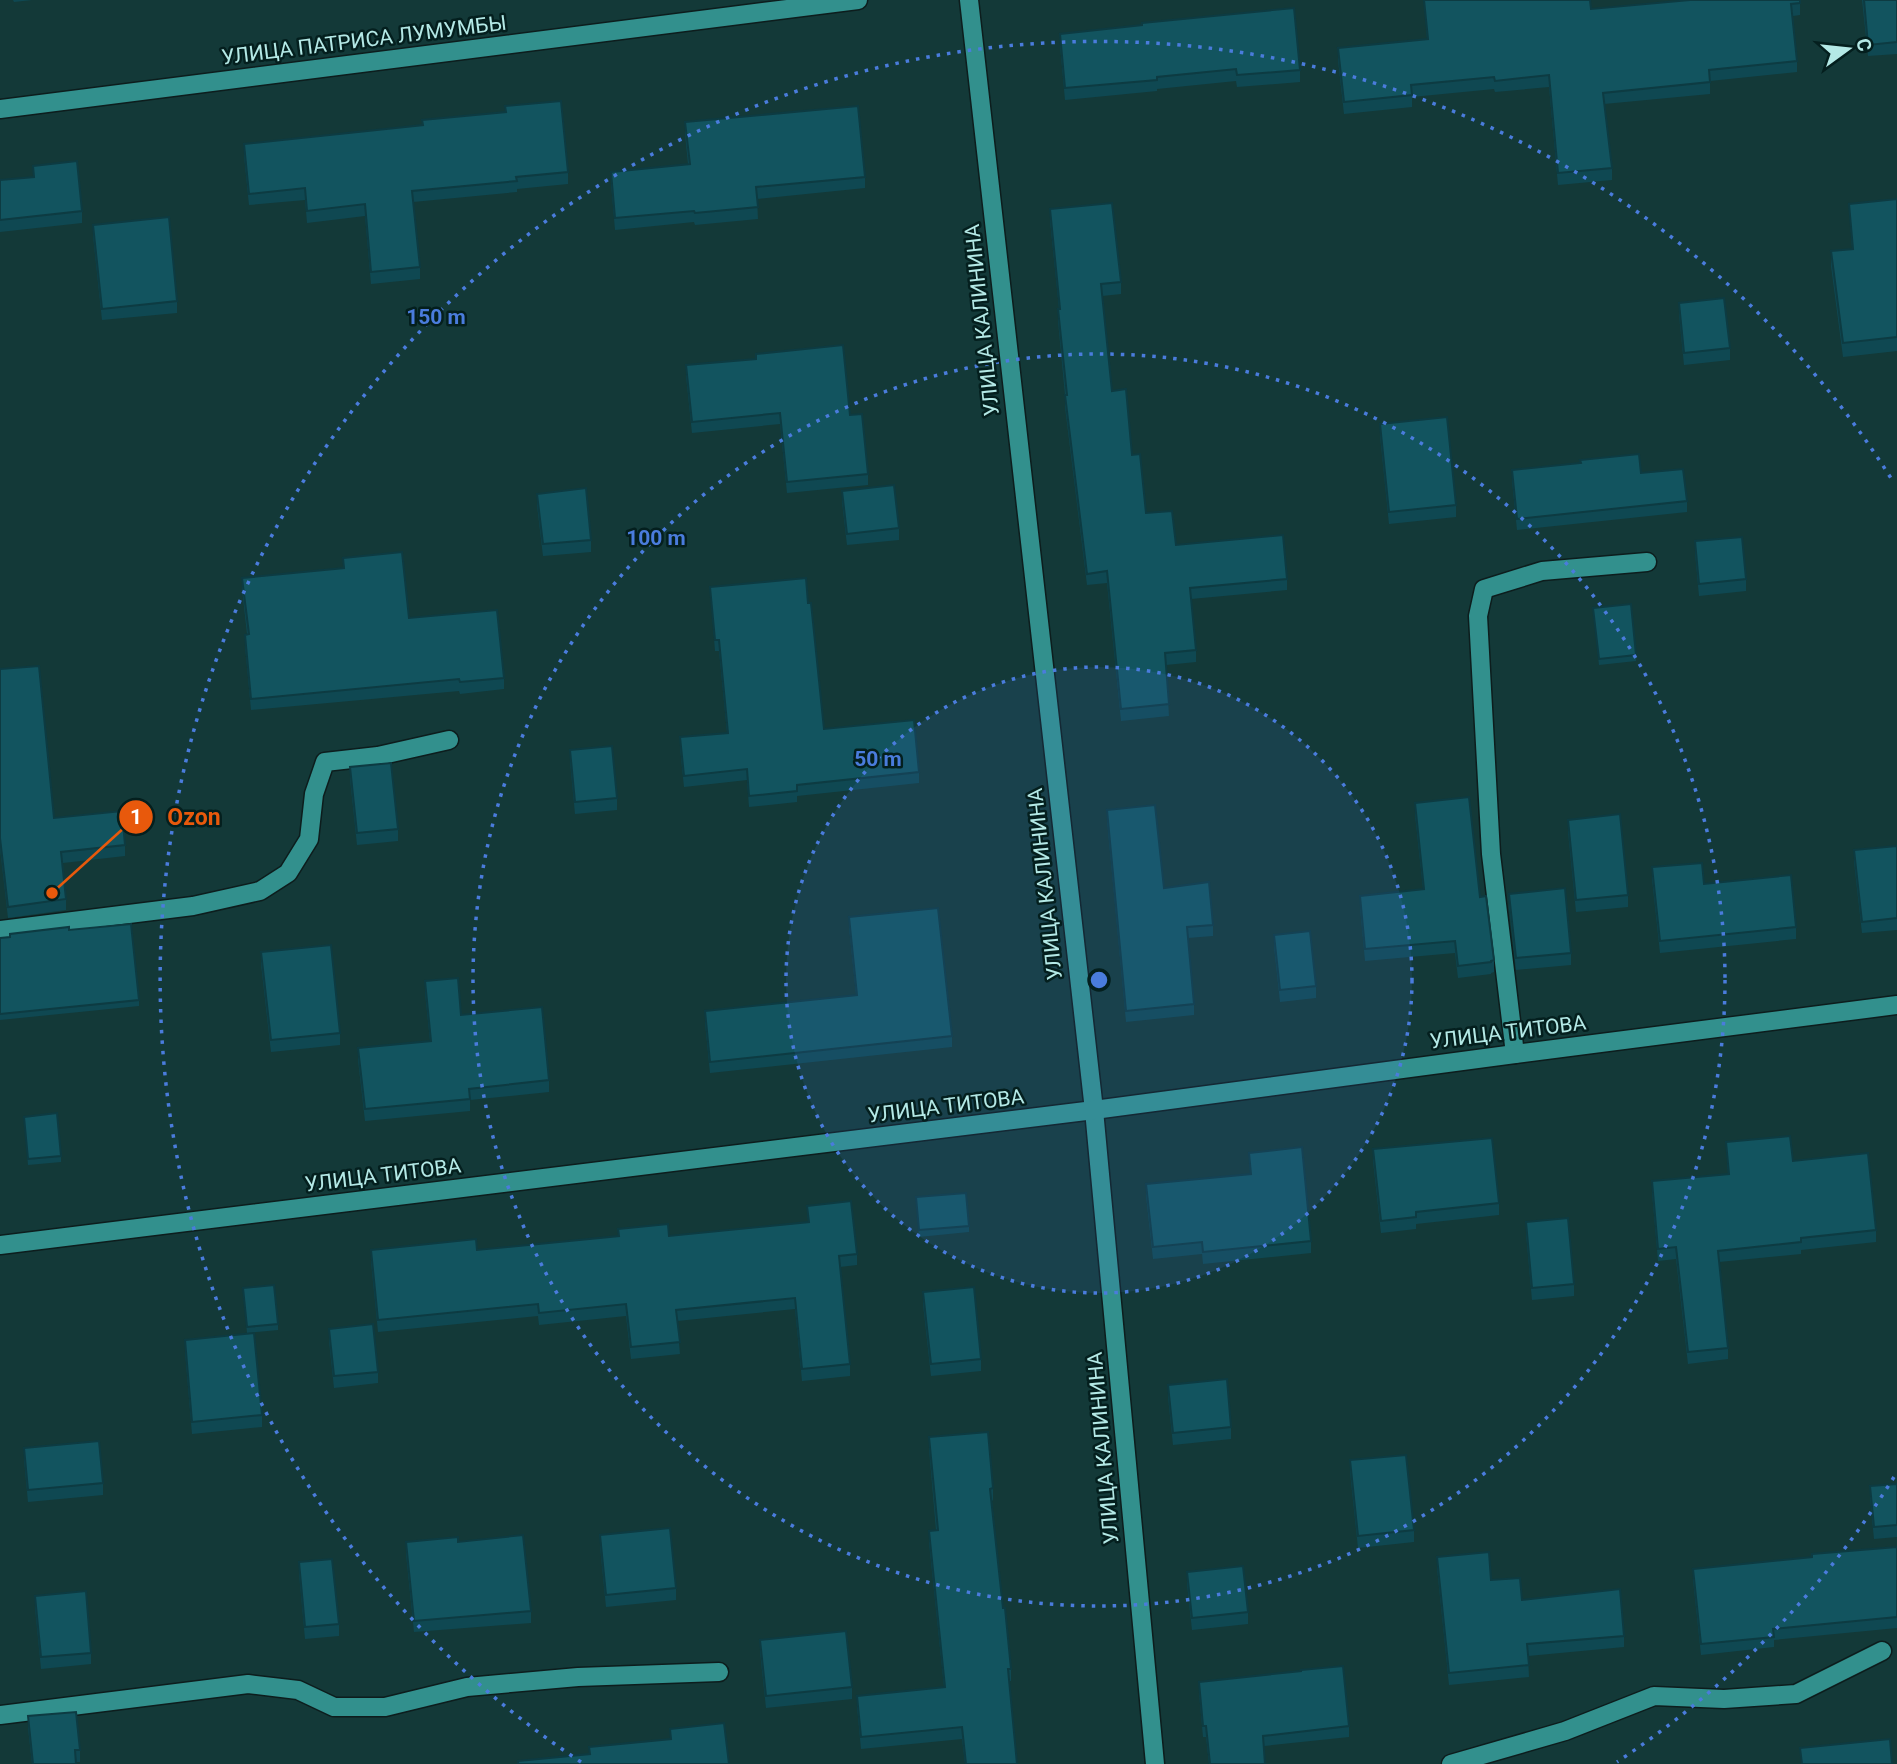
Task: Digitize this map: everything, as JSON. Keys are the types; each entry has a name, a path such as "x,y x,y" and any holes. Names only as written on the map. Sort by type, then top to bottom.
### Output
{"street":[{"name":"УЛИЦА ПАТРИСА ЛУМУМБЫ","path":"0,109 858,0"},
{"name":"УЛИЦА КАЛИНИНА","path":"969,0 1094,1111 1155,1764"},
{"path":"1515,1054 1491,854 1478,617 1484,589 1542,571 1647,562"},
{"path":"0,930 193,906 260,891 288,873 309,839 314,794 325,762 378,756 449,740"},
{"name":"УЛИЦА ТИТОВА","path":"0,1245 1094,1111 1897,1005"},
{"path":"1451,1764 1565,1731 1654,1696 1724,1699 1796,1694 1882,1651"},
{"path":"0,1714 248,1684 298,1690 334,1707 385,1707 467,1686 719,1672"}],"building":[{"path":"1424,0 1590,0 1591,9 1690,0 1800,0 1800,3 1791,4 1797,61 1709,70 1710,82 1603,93 1612,168 1558,173 1549,75 1411,85 1412,95 1344,102 1338,48 1428,39"},
{"path":"1864,0 1897,0 1897,42 1868,45"},
{"path":"1294,8 1300,70 1237,75 1236,69 1157,77 1157,80 1065,88 1060,34"},
{"path":"561,101 568,172 516,177 517,181 412,191 420,267 371,272 365,204 307,211 305,188 249,194 244,144 423,125 422,120 506,112 505,106"},
{"path":"858,106 865,177 756,187 758,207 615,218 611,172 690,164 685,122"},
{"path":"77,161 82,211 0,220 0,180 34,177 33,166"},
{"path":"1897,199 1897,337 1843,343 1831,251 1853,249 1849,204"},
{"path":"1112,203 1121,282 1101,284 1112,391 1126,389 1132,455 1140,454 1146,513 1172,511 1176,545 1283,535 1287,579 1190,588 1196,650 1165,653 1169,704 1121,709 1107,571 1087,574 1065,395 1050,209"},
{"path":"169,217 177,301 102,309 93,225"},
{"path":"1724,298 1730,348 1684,353 1679,303"},
{"path":"843,345 850,415 862,414 868,474 787,482 780,413 692,422 686,365 756,359 756,354"},
{"path":"1447,417 1456,505 1389,512 1380,424"},
{"path":"1639,454 1641,473 1683,469 1687,501 1517,519 1512,470"},
{"path":"894,485 899,528 847,534 842,491"},
{"path":"586,488 591,540 543,544 537,494"},
{"path":"1742,537 1746,579 1699,584 1695,541"},
{"path":"402,552 409,618 497,610 504,678 460,682 459,679 251,699 245,635 249,634 242,578 344,568 343,558"},
{"path":"806,578 824,729 914,720 919,772 797,785 797,791 749,796 747,769 684,776 680,737 728,733 719,640 715,640 710,587"},
{"path":"1631,604 1636,655 1599,659 1593,608"},
{"path":"39,666 54,818 122,811 125,845 61,852 66,899 8,907 0,838 0,669"},
{"path":"612,746 617,798 575,802 570,750"},
{"path":"391,763 398,829 357,833 350,767"},
{"path":"1469,797 1480,897 1486,896 1494,960 1458,966 1455,941 1365,949 1360,896 1424,889 1415,803"},
{"path":"1155,805 1164,888 1209,882 1213,925 1187,927 1194,1004 1126,1011 1107,810"},
{"path":"1620,814 1628,895 1576,900 1568,820"},
{"path":"1897,846 1897,918 1862,922 1854,850"},
{"path":"1702,863 1704,884 1791,875 1796,927 1660,941 1652,867"},
{"path":"1565,888 1571,953 1516,958 1509,894"},
{"path":"938,908 952,1036 710,1062 705,1011 857,995 849,917"},
{"path":"131,924 139,1000 0,1014 0,938 10,937 10,934 69,927 69,930"},
{"path":"1310,931 1316,986 1280,990 1274,935"},
{"path":"331,945 340,1033 271,1040 261,952"},
{"path":"458,978 461,1015 542,1007 549,1080 469,1089 470,1099 365,1109 358,1048 431,1041 425,981"},
{"path":"57,1113 61,1156 28,1159 24,1117"},
{"path":"1790,1136 1793,1161 1868,1153 1876,1230 1718,1251 1728,1348 1688,1352 1676,1247 1658,1249 1652,1181 1729,1174 1726,1142"},
{"path":"1492,1138 1499,1203 1416,1212 1416,1217 1381,1221 1373,1149"},
{"path":"1302,1147 1311,1241 1203,1252 1202,1242 1153,1247 1146,1184 1251,1174 1249,1153"},
{"path":"966,1193 969,1226 919,1230 916,1197"},
{"path":"851,1201 857,1254 839,1256 850,1364 802,1369 795,1298 676,1310 680,1342 631,1347 626,1304 539,1313 538,1304 378,1320 371,1250 476,1239 477,1250 619,1236 618,1229 668,1224 669,1236 809,1222 807,1206"},
{"path":"1568,1218 1574,1284 1532,1288 1526,1222"},
{"path":"274,1285 278,1324 247,1327 243,1288"},
{"path":"974,1287 981,1359 931,1364 923,1292"},
{"path":"373,1324 378,1372 334,1376 329,1329"},
{"path":"254,1333 262,1415 192,1422 185,1340"},
{"path":"1227,1379 1231,1427 1173,1433 1168,1385"},
{"path":"988,1432 993,1488 990,1489 1011,1669 1008,1669 1017,1764 966,1764 962,1727 861,1737 857,1696 945,1687 929,1531 938,1530 929,1437"},
{"path":"99,1441 103,1483 28,1490 24,1448"},
{"path":"1406,1455 1414,1530 1358,1536 1350,1460"},
{"path":"1897,1484 1897,1525 1874,1527 1870,1486"},
{"path":"670,1528 676,1588 606,1595 600,1535"},
{"path":"523,1535 531,1611 414,1621 406,1542 458,1537 458,1542"},
{"path":"1897,1547 1897,1617 1773,1629 1774,1637 1701,1644 1693,1569 1812,1557 1812,1554"},
{"path":"1489,1552 1491,1580 1520,1578 1522,1600 1620,1589 1624,1636 1527,1644 1529,1665 1449,1673 1437,1557"},
{"path":"332,1559 339,1624 305,1627 299,1562"},
{"path":"1243,1566 1248,1612 1192,1618 1187,1572"},
{"path":"86,1591 91,1653 41,1657 35,1596"},
{"path":"846,1631 852,1687 766,1696 760,1640"},
{"path":"1343,1666 1349,1726 1263,1736 1265,1764 1210,1764 1199,1682"},
{"path":"76,1712 80,1750 75,1750 76,1764 33,1764 28,1716"},
{"path":"724,1723 729,1764 518,1764 518,1761 590,1754 589,1747 671,1739 670,1729"},
{"path":"1890,1739 1892,1764 1802,1764 1800,1748"}],"place":[{"name":"Ozon","path":"52,893"}]}
